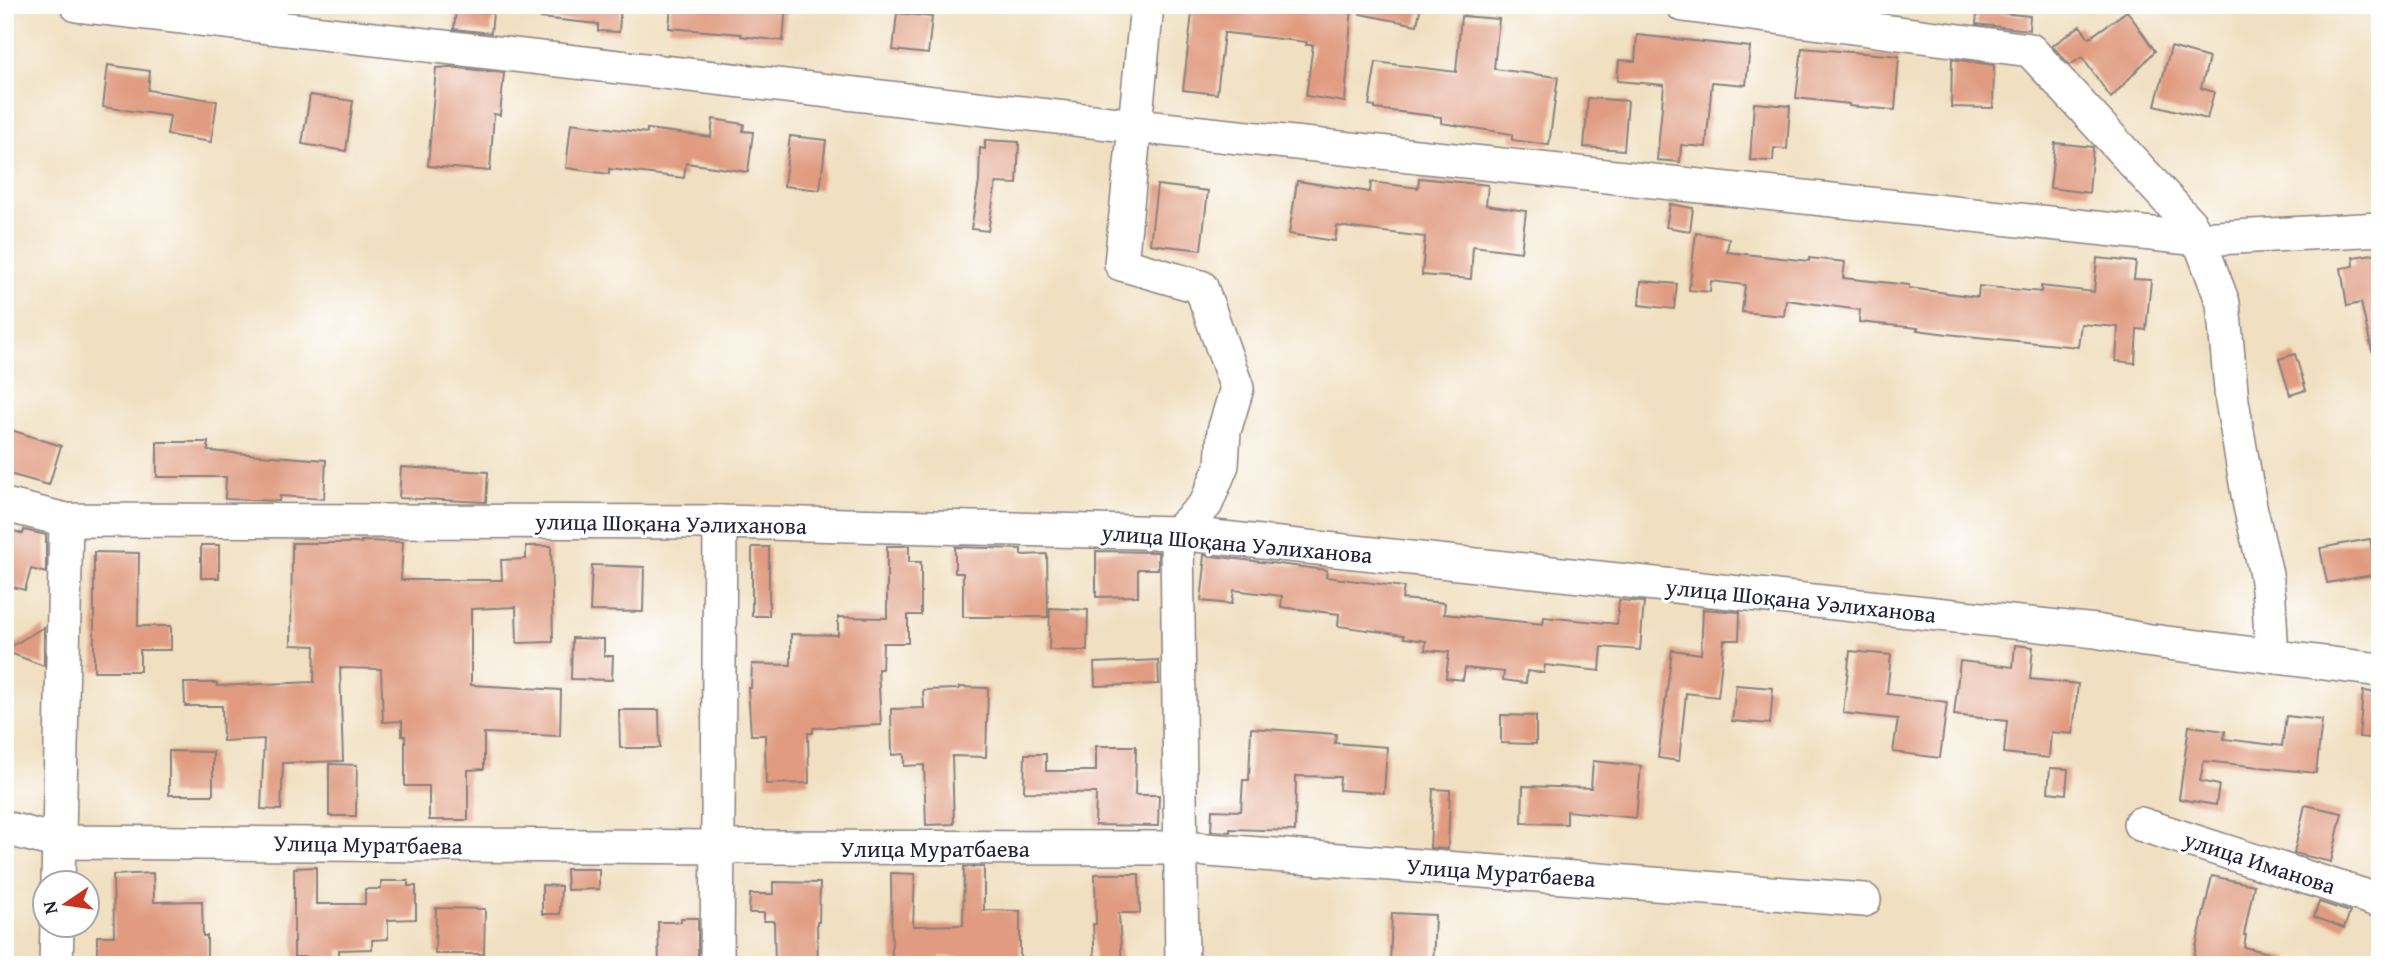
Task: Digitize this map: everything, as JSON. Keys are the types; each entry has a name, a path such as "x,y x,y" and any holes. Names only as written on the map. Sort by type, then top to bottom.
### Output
{"street":[{"path":"77,5 1135,126 2199,239 2380,229"},
{"path":"1147,5 1121,264 1201,287 1237,388 1224,431 1222,465 1206,504 1177,533 1182,965"},
{"path":"1684,5 2030,50 2190,224 2199,239 2223,303 2232,401 2250,506 2266,574 2271,639 2264,654"},
{"name":"улица Шоқана Уәлиханова","path":"5,505 66,520 720,522 1177,533 2083,630 2380,670"},
{"path":"58,869 66,520"},
{"path":"717,965 720,522"},
{"name":"улица Иманова","path":"2140,824 2375,890"},
{"name":"Улица Муратбаева","path":"5,828 59,842 1181,848 1864,900"},
{"path":"56,965 57,939"}],"building":[{"path":"542,5 621,5 619,32 598,31 598,24 541,18"},
{"path":"671,5 786,5 783,41 741,34 669,28"},
{"path":"1193,5 1352,5 1345,102 1306,96 1313,45 1306,45 1307,42 1227,33 1224,33 1217,94 1183,90"},
{"path":"1361,5 1421,5 1417,25 1360,14"},
{"path":"1978,5 2001,5 2001,13 2030,16 2029,30 1976,24"},
{"path":"456,9 493,13 491,33 454,29"},
{"path":"2127,11 2155,51 2111,98 2082,57 2070,65 2052,46 2080,26 2089,38"},
{"path":"897,13 932,17 928,54 893,50"},
{"path":"1461,16 1499,19 1494,69 1558,77 1549,145 1512,140 1512,134 1441,123 1441,117 1375,109 1375,106 1369,105 1376,62 1456,72"},
{"path":"1637,35 1750,47 1746,85 1712,82 1706,147 1681,145 1680,162 1657,160 1664,85 1617,81 1619,60 1635,61"},
{"path":"2171,47 2209,58 2201,88 2214,92 2207,119 2155,105"},
{"path":"1802,48 1899,56 1895,110 1796,98"},
{"path":"1952,59 1994,65 1993,108 1951,107"},
{"path":"108,65 150,71 148,90 217,101 211,142 167,135 170,116 103,107"},
{"path":"436,68 504,73 500,115 494,114 490,171 428,166"},
{"path":"310,95 353,101 346,151 302,144"},
{"path":"1588,98 1628,101 1624,150 1584,147"},
{"path":"1754,103 1790,106 1787,149 1774,148 1773,161 1750,160"},
{"path":"713,119 744,124 743,131 753,132 748,172 686,163 684,178 609,169 609,174 566,168 571,123 647,133 647,129 711,137"},
{"path":"790,136 826,140 820,190 784,186"},
{"path":"985,140 1019,142 1017,184 996,183 988,231 971,229 979,182 980,148 985,149"},
{"path":"2055,143 2093,147 2089,193 2050,188"},
{"path":"1419,178 1488,185 1486,205 1526,211 1521,252 1473,246 1471,279 1422,275 1425,237 1337,226 1335,241 1289,234 1297,181 1370,192 1371,182 1418,188"},
{"path":"1157,185 1208,191 1201,250 1150,244"},
{"path":"1670,204 1693,208 1690,231 1666,227"},
{"path":"1696,233 1729,238 1727,252 1845,262 1843,278 1909,285 1909,288 1978,297 1979,286 2041,292 2041,286 2094,292 2097,258 2136,262 2134,279 2151,280 2146,330 2137,329 2135,363 2116,361 2118,327 2081,324 2078,347 1859,322 1860,310 1786,300 1784,316 1742,312 1745,285 1711,281 1710,292 1689,290"},
{"path":"2380,253 2380,351 2372,351 2361,303 2347,306 2341,268 2354,266 2353,257"},
{"path":"1641,281 1677,284 1674,309 1639,305"},
{"path":"2295,354 2306,390 2290,395 2279,359"},
{"path":"5,428 61,446 49,485 5,473"},
{"path":"157,442 208,442 208,451 326,460 324,499 280,496 279,501 225,499 226,477 157,477"},
{"path":"401,467 488,472 486,502 399,498"},
{"path":"5,528 23,534 24,530 46,535 46,573 31,569 25,590 5,585"},
{"path":"2370,539 2377,574 2327,583 2320,548"},
{"path":"403,542 401,580 502,580 501,560 526,559 526,546 551,546 553,642 517,643 516,607 471,609 471,685 561,690 560,736 484,733 484,769 468,770 468,820 429,820 429,786 405,786 405,736 402,736 402,721 383,722 381,669 340,668 343,761 283,763 281,810 261,809 264,739 223,741 222,706 185,706 184,683 217,683 217,686 314,682 315,646 291,645 292,543"},
{"path":"201,545 219,545 219,578 201,578"},
{"path":"887,546 909,546 909,562 921,562 921,615 908,615 908,643 883,643 882,669 878,669 881,725 813,728 813,733 808,733 809,783 766,784 765,735 751,735 748,688 751,688 752,664 791,665 791,634 838,635 838,617 887,618"},
{"path":"752,547 769,547 769,616 752,616"},
{"path":"955,547 1021,549 1021,555 1047,554 1048,617 963,617 963,573 955,573"},
{"path":"1096,551 1158,552 1158,569 1138,569 1138,596 1096,597"},
{"path":"94,552 139,553 138,626 171,626 171,650 140,650 140,671 94,671"},
{"path":"1204,555 1327,570 1326,577 1404,587 1402,599 1445,603 1444,614 1543,624 1544,617 1617,624 1619,600 1644,602 1640,650 1602,647 1600,671 1545,665 1544,673 1527,671 1526,683 1503,680 1504,672 1465,668 1463,680 1446,678 1449,652 1425,650 1426,641 1404,638 1404,635 1338,626 1339,614 1281,607 1282,596 1234,590 1232,604 1201,601"},
{"path":"592,565 644,567 643,612 590,611"},
{"path":"1050,608 1088,610 1087,651 1049,650"},
{"path":"1703,609 1740,612 1739,640 1724,640 1718,697 1686,693 1679,761 1658,758 1672,650 1701,654"},
{"path":"44,627 44,666 5,651 5,650"},
{"path":"572,638 604,639 604,656 613,656 612,680 571,679"},
{"path":"2015,645 2033,647 2030,679 2078,684 2073,734 2051,732 2049,758 2004,753 2007,721 1954,715 1960,661 2013,667"},
{"path":"1850,651 1891,655 1887,694 1947,702 1940,758 1893,752 1898,719 1843,713"},
{"path":"1158,660 1159,684 1095,686 1094,663"},
{"path":"1736,685 1773,688 1770,724 1732,721"},
{"path":"988,688 986,757 952,756 954,824 926,825 924,765 904,766 904,754 892,755 891,709 924,708 923,690"},
{"path":"2363,691 2380,693 2380,739 2359,737"},
{"path":"619,710 659,710 660,748 620,748"},
{"path":"1501,715 1536,716 1536,744 1501,743"},
{"path":"2286,716 2322,720 2316,773 2204,761 2200,781 2219,785 2216,805 2179,799 2189,726 2225,731 2224,739 2282,746"},
{"path":"1251,728 1336,734 1335,743 1387,747 1384,793 1339,790 1340,777 1296,776 1295,831 1211,831 1212,810 1241,811 1243,780 1249,780"},
{"path":"1096,746 1136,746 1135,795 1159,795 1158,826 1095,825 1096,793 1024,792 1025,754 1046,754 1046,771 1096,771"},
{"path":"169,751 213,752 213,795 169,795"},
{"path":"1593,761 1641,766 1636,818 1567,811 1567,824 1522,823 1523,786 1591,788"},
{"path":"329,764 357,765 356,816 329,816"},
{"path":"2050,768 2068,769 2066,794 2048,792"},
{"path":"1433,789 1450,790 1448,849 1430,848"},
{"path":"2305,805 2342,813 2331,862 2294,853"},
{"path":"316,867 316,904 365,904 365,889 381,889 381,881 408,881 408,886 416,886 416,919 388,920 388,939 372,940 372,949 339,950 339,957 294,957 294,868"},
{"path":"964,867 984,867 984,910 1020,911 1020,965 980,965 980,958 940,957 940,961 892,962 891,873 915,874 913,926 963,925"},
{"path":"566,869 599,869 599,889 567,890"},
{"path":"153,873 154,902 202,901 203,936 207,936 207,965 188,965 188,958 150,958 149,965 97,965 97,939 114,936 113,875"},
{"path":"1095,874 1139,874 1140,913 1119,913 1122,965 1095,965"},
{"path":"2212,876 2254,885 2244,947 2289,958 2288,965 2192,965"},
{"path":"773,882 820,883 818,965 775,965 774,921 764,921 764,913 749,913 750,894 773,894"},
{"path":"542,885 561,886 560,914 542,914"},
{"path":"2319,902 2350,912 2344,928 2314,917"},
{"path":"436,908 485,909 484,954 435,954"},
{"path":"1392,913 1435,915 1433,965 1390,965"},
{"path":"681,918 698,918 698,965 659,965 658,922 681,922"}]}
